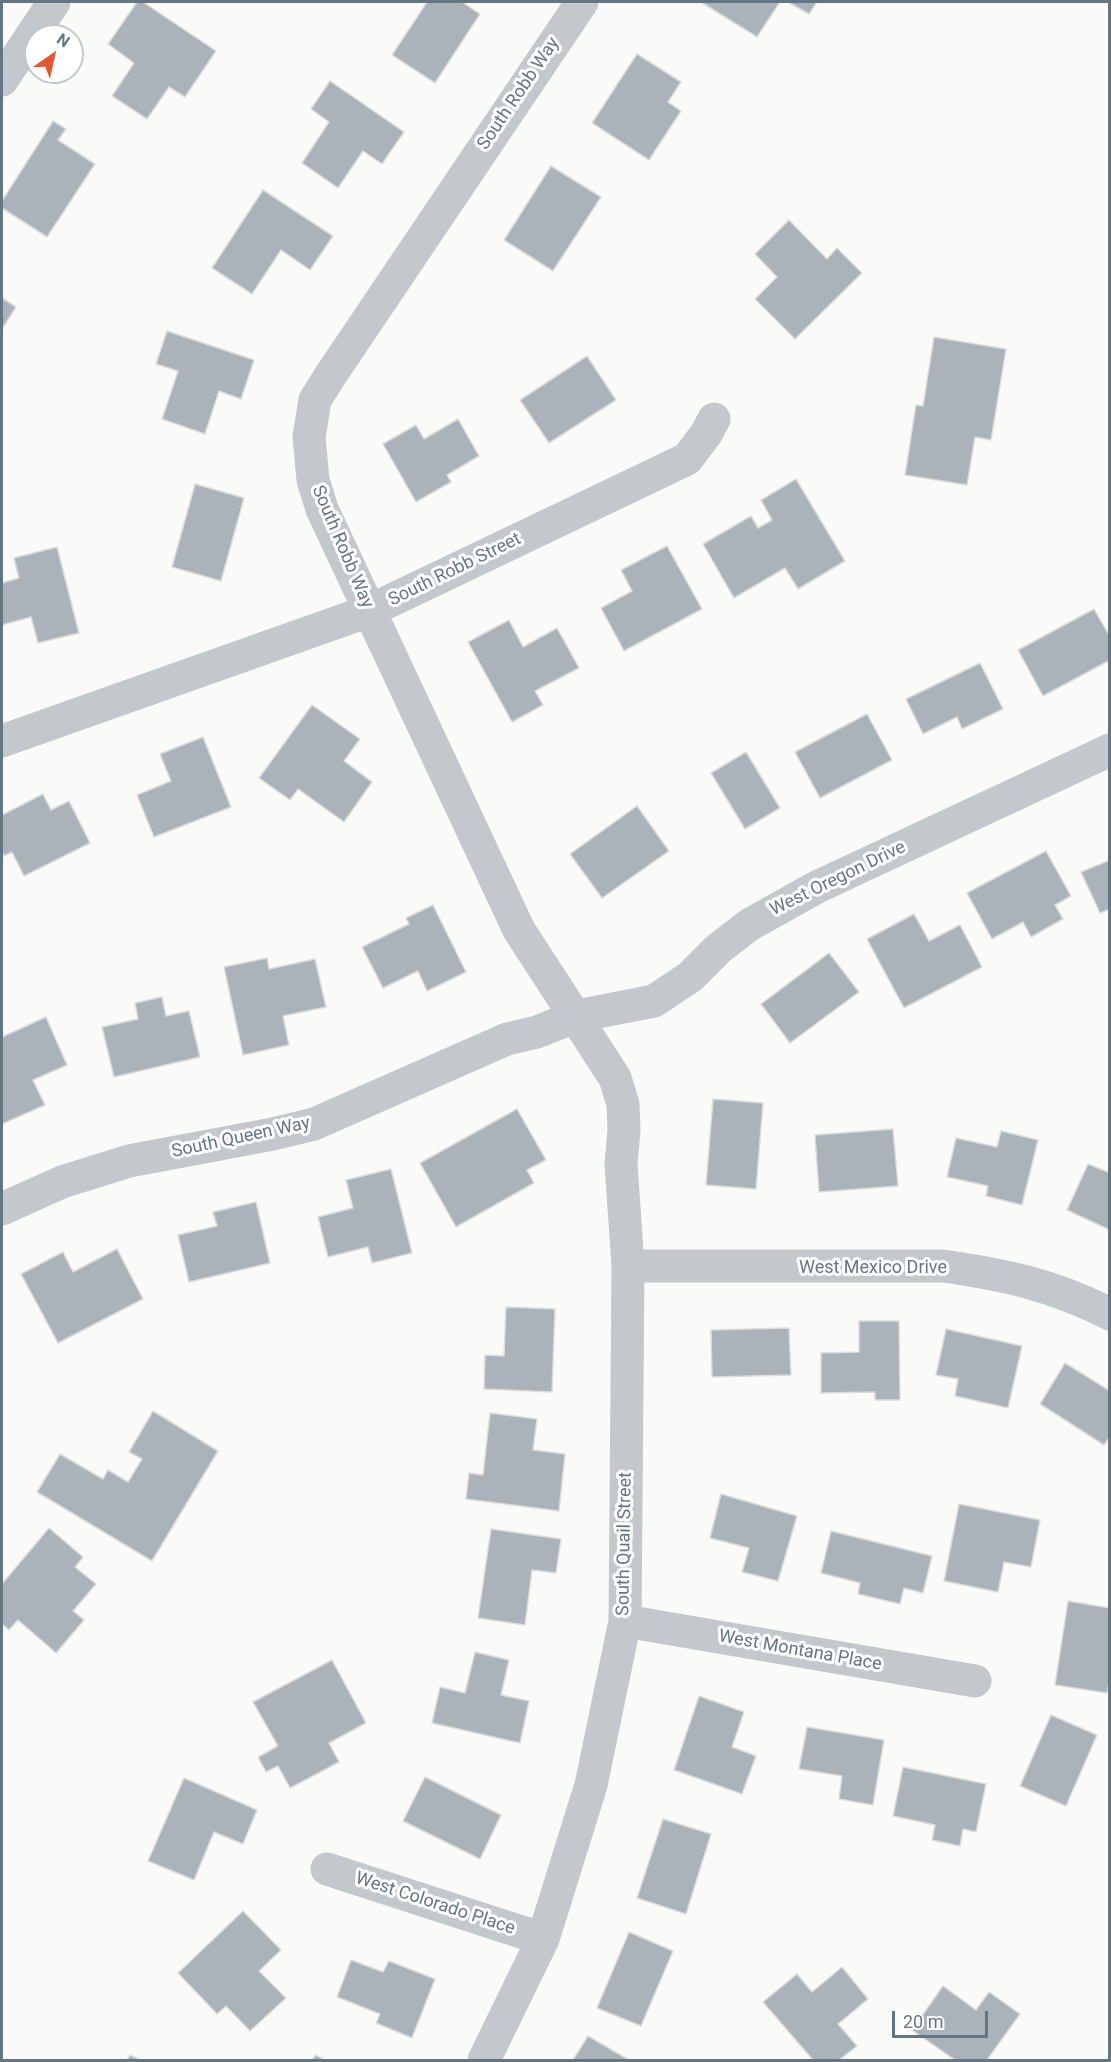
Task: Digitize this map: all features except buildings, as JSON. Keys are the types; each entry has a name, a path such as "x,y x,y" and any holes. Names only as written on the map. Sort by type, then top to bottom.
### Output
{"street":[{"path":"2,80 54,2"},
{"name":"South Robb Way","path":"577,1016 519,930 369,611 322,509 313,480 309,437 315,400 336,366 582,2"},
{"name":"South Robb Street","path":"2,741 369,611 687,459 714,419"},
{"name":"West Oregon Drive","path":"577,1016 654,1001 690,976 718,949 749,925 782,905 1110,750"},
{"name":"South Queen Way","path":"2,1209 62,1182 120,1164 314,1124 507,1039 537,1032 577,1016"},
{"name":"South Quail Street","path":"484,2061 543,1939 591,1785 625,1621 628,1266 621,1164 624,1130 623,1104 615,1078 577,1016"},
{"name":"West Mexico Drive","path":"628,1266 943,1266 1028,1281 1068,1295 1110,1314"},
{"name":"West Montana Place","path":"625,1621 975,1681"},
{"name":"West Colorado Place","path":"327,1869 543,1939"}]}
